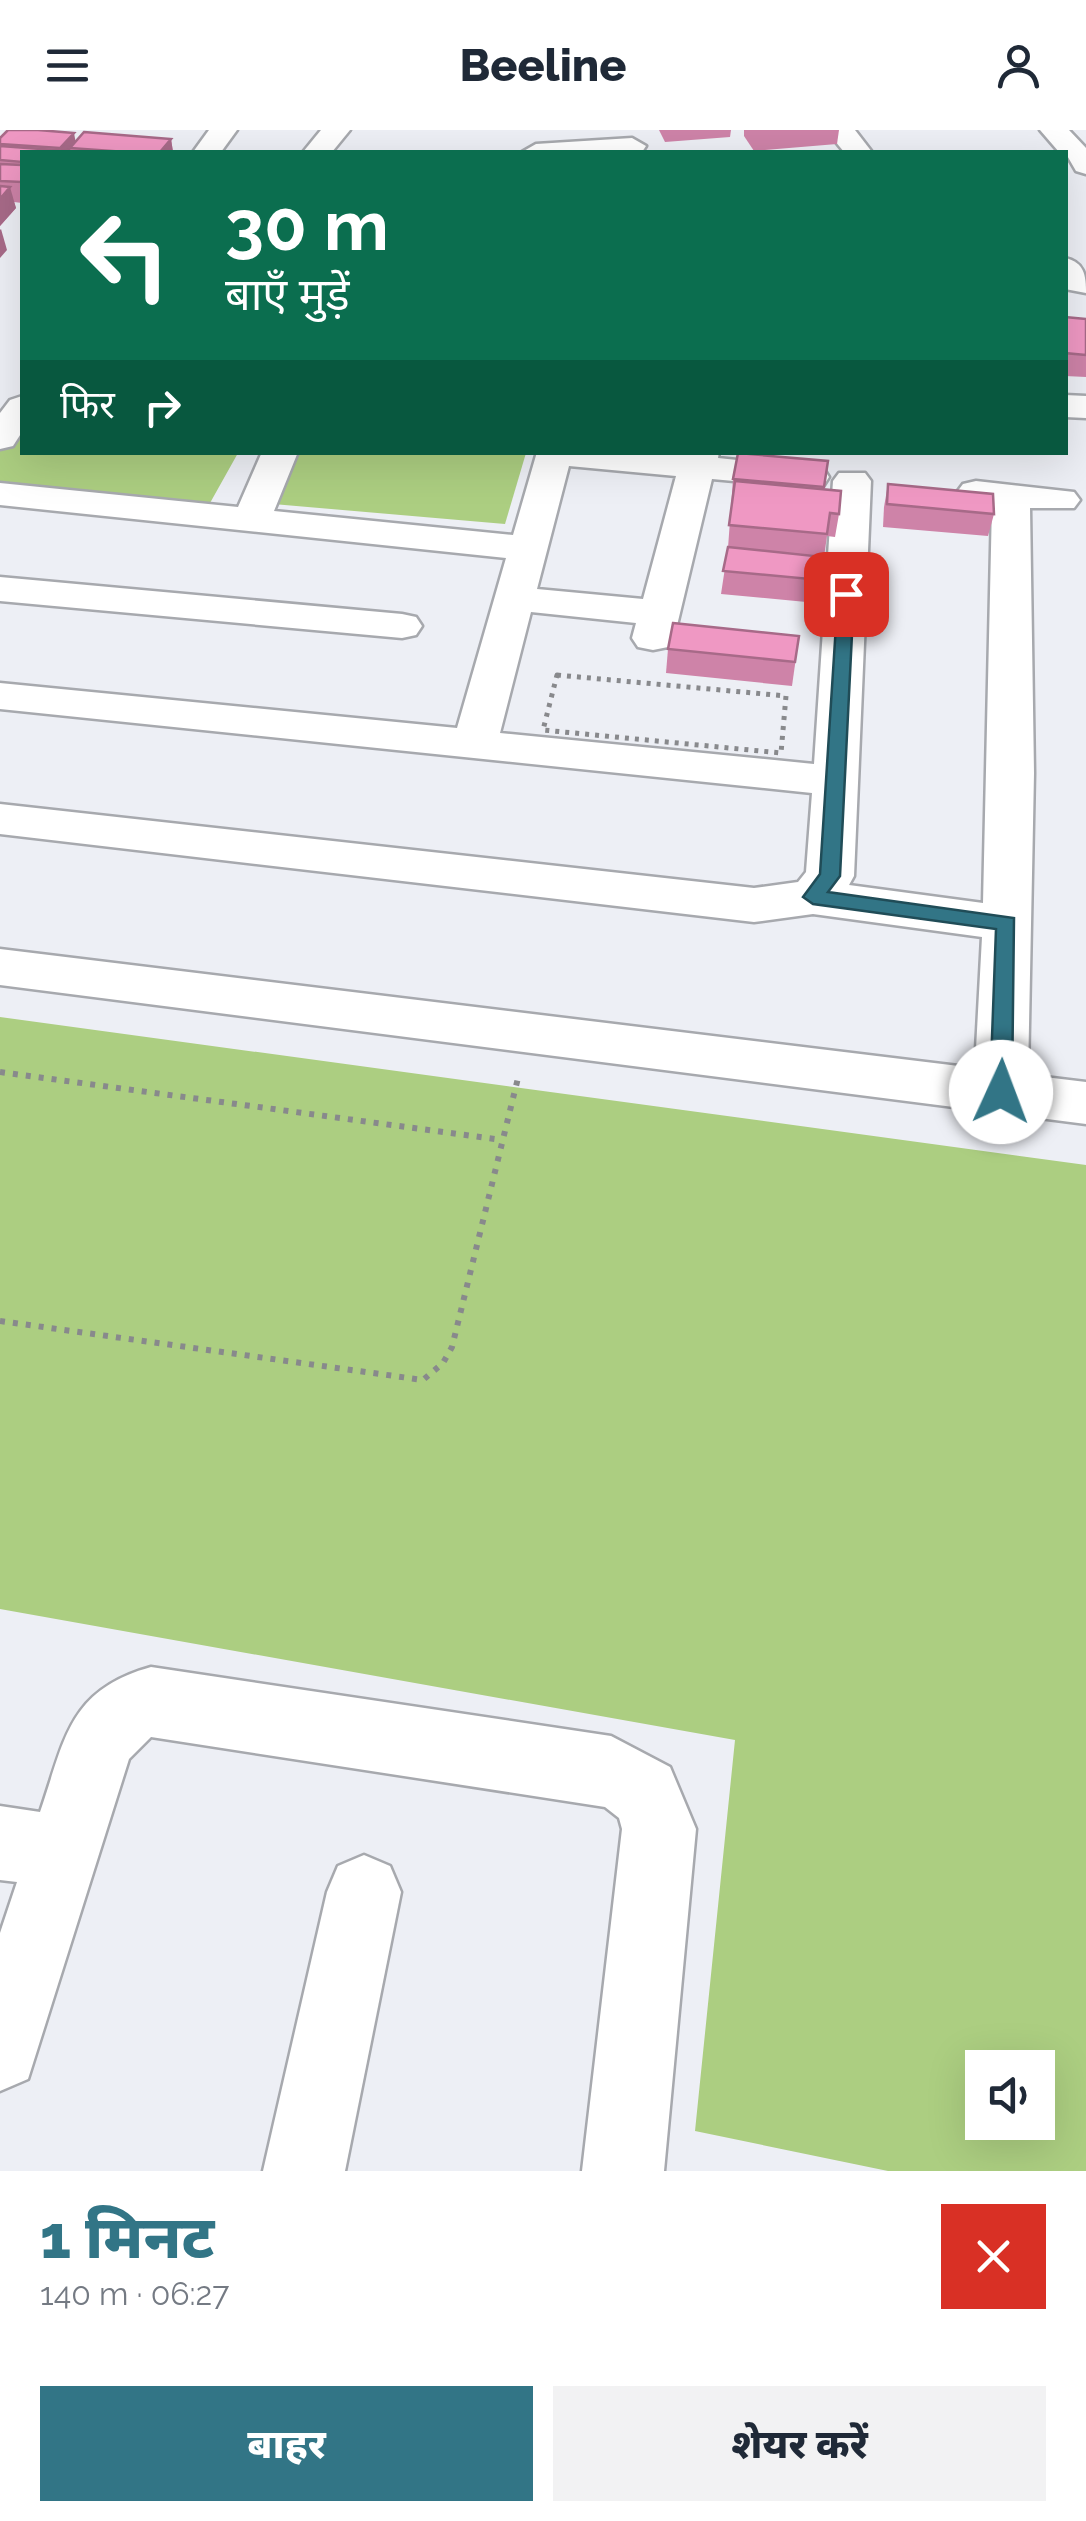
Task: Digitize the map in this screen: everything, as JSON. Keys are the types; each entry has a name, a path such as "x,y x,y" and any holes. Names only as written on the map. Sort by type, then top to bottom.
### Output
{"street":[{"path":"319,150 336,130"},
{"path":"840,130 856,150"},
{"path":"1054,130 1086,165"},
{"path":"557,150 631,143"},
{"path":"252,520 279,455"},
{"path":"474,746 532,549 555,455"},
{"path":"603,455 699,459 872,483 836,781 830,876 813,897"},
{"path":"517,598 657,625 699,459"},
{"path":"931,488 1061,500"},
{"path":"0,494 532,549"},
{"path":"1001,1092 1012,773 1011,495"},
{"path":"0,589 402,626"},
{"path":"0,696 836,781"},
{"path":"0,819 373,865 735,903 792,902 813,897 1007,923"},
{"path":"0,968 1086,1103"},
{"path":"0,2052 32,1848 105,1729 129,1706 150,1702 611,1772 640,1784 654,1802 660,1829 623,2171"},
{"path":"304,2171 364,1892"}],"path":[{"path":"558,675 786,696 781,753 544,730 550,698 558,675"},
{"path":"0,1321 424,1380 443,1363 452,1347 530,1034"},
{"path":"0,1072 502,1140"}],"green space":[{"path":"0,421 20,423 20,455 237,455 210,503 0,483"},
{"path":"295,455 525,455 505,524 273,504"},
{"path":"0,1017 1086,1165 1086,2171 888,2171 695,2131 735,1740 0,1609"}],"building":[{"path":"8,130 74,133 60,148 0,144"},
{"path":"84,132 171,139 162,150 70,148"},
{"path":"0,146 54,150 20,150 20,162 0,160"},
{"path":"0,164 20,165 20,182 0,181"},
{"path":"0,186 10,187 0,199"},
{"path":"1068,317 1086,319 1086,355 1068,353"},
{"path":"738,455 828,461 824,487 733,479"},
{"path":"735,481 841,491 839,514 830,513 827,534 729,525"},
{"path":"888,484 993,494 994,514 887,504"},
{"path":"728,547 833,558 831,581 723,571"},
{"path":"673,623 799,636 795,662 668,649"}],"route":[{"path":"846,594 830,876 825,887 813,897 1007,923 1001,1092"}]}
